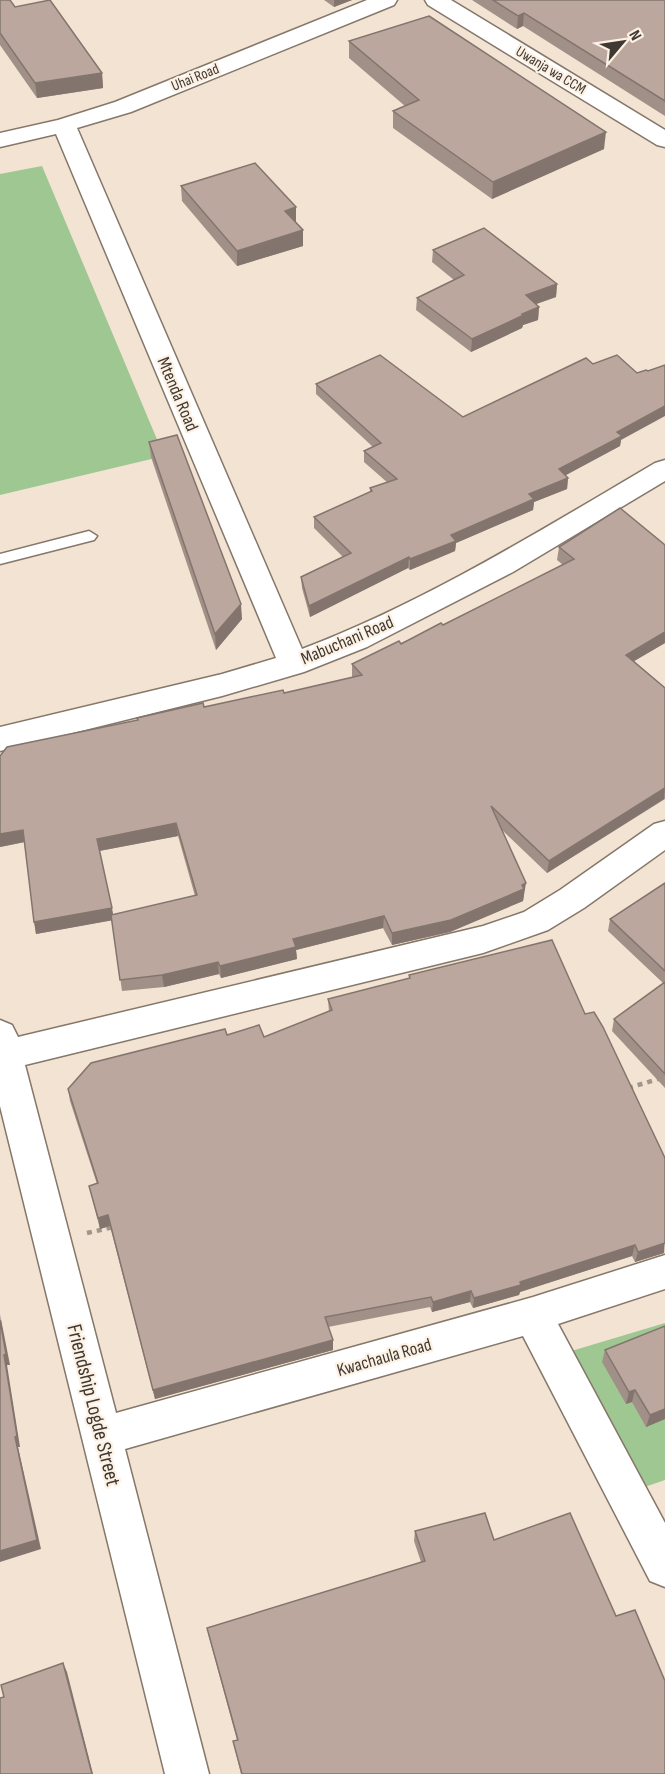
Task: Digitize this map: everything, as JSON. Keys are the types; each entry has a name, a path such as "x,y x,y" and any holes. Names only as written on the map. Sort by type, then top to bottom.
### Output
{"street":[{"name":"Uhai Road","path":"0,140 64,125 123,107 386,0"},
{"name":"Uwanja wa CCM","path":"436,0 665,140"},
{"name":"Mtenda Road","path":"64,125 293,664"},
{"name":"Mabuchani Road","path":"0,740 211,688 293,664 356,640 503,565 665,469"},
{"path":"2,1045 483,939 536,921 572,899 665,833"},
{"name":"Friendship Logde Street","path":"2,1045 187,1774"},
{"name":"Kwachaula Road","path":"102,1436 533,1315 665,1272"},
{"path":"533,1315 665,1566"}],"lane":[{"path":"0,559 89,536"}],"path":[{"path":"620,1090 665,1077"},
{"path":"52,1242 117,1226"}],"green space":[{"path":"42,166 164,456 0,495 0,174"},
{"path":"665,1323 665,1480 630,1492 558,1355"}],"building":[{"path":"0,0 10,0 15,7 50,0 102,73 35,83 0,33"},
{"path":"493,0 665,0 665,101 524,13 518,16"},
{"path":"429,16 606,132 493,182 393,111 419,100 349,41"},
{"path":"255,163 296,207 285,211 303,230 237,251 181,186"},
{"path":"484,228 557,284 526,295 539,307 472,339 417,298 464,275 433,250"},
{"path":"380,355 463,417 586,358 593,364 617,355 637,373 665,365 665,406 617,432 622,436 559,469 568,478 529,494 534,499 451,535 456,541 410,559 409,557 309,606 301,577 351,553 314,517 372,491 370,488 397,479 364,451 381,443 316,384"},
{"path":"177,435 241,604 215,634 149,442"},
{"path":"620,508 665,545 665,632 626,655 665,688 665,788 549,861 491,806 526,883 522,885 524,889 451,920 392,933 384,916 293,939 296,947 220,966 218,962 162,975 120,980 111,915 197,895 176,823 97,839 112,908 34,922 23,830 0,834 0,756 7,747 138,720 137,718 203,703 204,707 283,690 284,693 362,675 352,664 399,641 401,644 441,623 443,625 574,559 559,547"},
{"path":"665,883 665,971 610,919"},
{"path":"552,940 585,1014 594,1012 603,1027 665,1158 665,1243 638,1252 635,1245 520,1282 521,1285 474,1298 471,1291 433,1302 431,1297 325,1317 333,1340 153,1390 108,1215 98,1218 89,1186 98,1183 68,1089 91,1063 225,1029 227,1035 259,1025 264,1037 332,1010 328,999 410,978 409,975"},
{"path":"665,982 665,1074 614,1019"},
{"path":"0,1320 17,1436 15,1437 37,1540 0,1551"},
{"path":"665,1326 665,1409 650,1415 635,1390 629,1392 605,1350"},
{"path":"485,1513 494,1540 570,1513 616,1616 635,1610 665,1681 665,1774 242,1774 233,1741 238,1740 207,1628 425,1561 415,1531"},
{"path":"63,1663 92,1774 0,1774 0,1698 4,1697 1,1685"}]}
